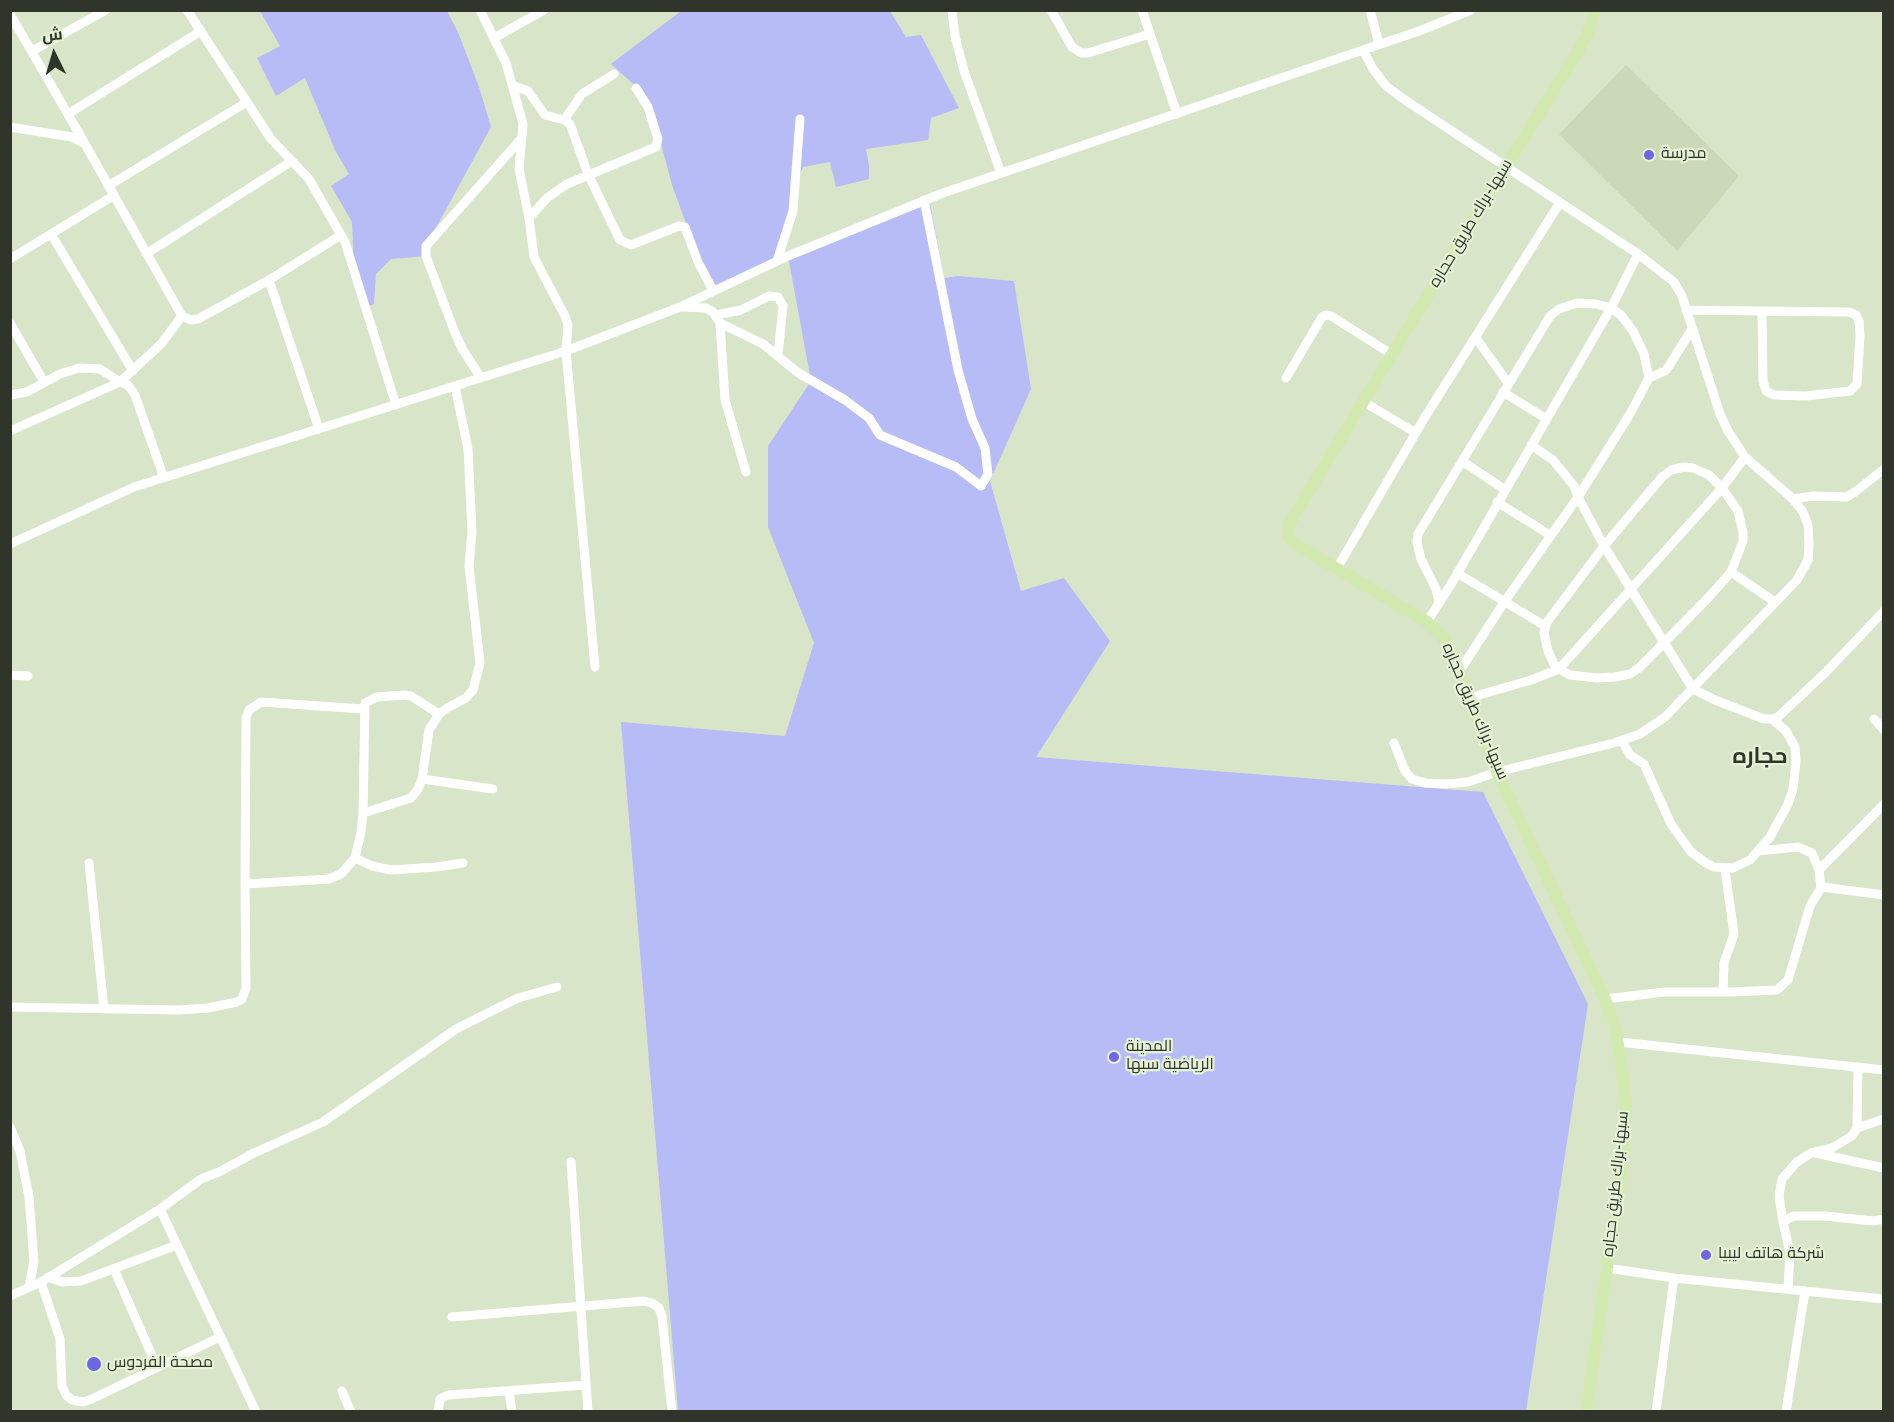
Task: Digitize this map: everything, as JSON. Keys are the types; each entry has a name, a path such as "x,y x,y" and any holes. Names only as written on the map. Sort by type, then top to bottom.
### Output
{"main road":[{"name":"سبها-براك طريق حجاره","path":"1586,1412 1621,1173 1626,1100 1619,1042 1605,999 1497,772 1459,672 1443,638 1427,622 1336,570 1292,540 1289,524 1505,168 1581,48 1596,10"}],"street":[{"path":"32,51 106,10"},
{"path":"187,10 271,139 309,179 341,235 350,253 396,405"},
{"path":"480,10 514,86 523,124 519,169 529,218 532,252 567,321 566,351 595,667"},
{"path":"494,38 544,10"},
{"path":"952,10 955,36 964,71 1001,173"},
{"path":"1051,10 1072,47 1081,53 1088,53 1150,34"},
{"path":"1142,10 1177,114"},
{"path":"1370,10 1379,44"},
{"path":"10,544 134,487 566,351 680,307 777,261 924,200 1445,22 1471,10"},
{"path":"10,14 182,316 190,320 198,319 269,280 341,235"},
{"path":"68,114 201,31"},
{"path":"1363,50 1373,69 1386,86 1505,168 1638,254 1674,282 1679,289 1720,414 1732,438 1746,457 1793,499 1803,512 1808,525 1808,560 1797,580 1694,689 1653,726 1622,741 1497,772 1468,782 1425,783 1412,779 1405,771 1394,743"},
{"path":"564,120 582,94 614,74"},
{"path":"514,86 528,91 545,115 564,120 572,128 588,174 623,242 631,245 679,226 685,227 698,262 713,290"},
{"path":"529,218 556,190 588,174 656,147 658,139 648,107 636,88"},
{"path":"108,186 247,102"},
{"path":"777,261 793,211 800,119"},
{"path":"10,127 72,137 85,144"},
{"path":"481,378 455,333 426,256 426,246 523,137"},
{"path":"146,254 292,161"},
{"path":"10,259 113,196"},
{"path":"680,307 702,307 710,310 718,319 756,340 811,381 845,400 869,418 880,435 956,467 981,486 988,474 985,448 972,419 958,370 924,200"},
{"path":"1336,570 1416,433 1559,204"},
{"path":"51,234 133,371"},
{"path":"1427,622 1611,308 1638,254"},
{"path":"269,280 319,429"},
{"path":"718,319 769,296 778,297 783,306 778,355"},
{"path":"1439,602 1436,589 1420,559 1417,538 1546,320 1559,309 1577,303 1611,308 1621,315 1633,331 1644,354 1649,378"},
{"path":"1686,310 1849,312 1856,315 1859,321 1860,336 1857,384 1850,391 1806,396 1774,395 1766,391 1763,381 1762,311"},
{"path":"1286,378 1322,317 1326,315 1393,355"},
{"path":"10,431 120,382 161,344 182,316"},
{"path":"718,319 725,400 746,472"},
{"path":"10,322 44,382"},
{"path":"1459,672 1505,601 1578,497 1630,414 1649,378 1667,369 1692,329"},
{"path":"1476,338 1509,383"},
{"path":"10,395 27,392 60,374 79,368 100,369 128,385 135,395 164,478"},
{"path":"363,813 411,798 422,779 429,730 439,714 466,698 473,690 480,663 469,566 472,532 468,449 455,386"},
{"path":"1503,392 1545,418"},
{"path":"1364,402 1416,433"},
{"path":"1531,445 1549,456 1574,486 1604,546 1632,587 1694,689 1758,717 1772,719 1786,731 1795,747 1796,761 1793,789 1784,814 1770,837 1745,863 1725,869 1706,863 1686,846 1671,824 1644,764 1630,755 1622,741"},
{"path":"1469,698 1531,680 1559,669 1722,488 1746,457"},
{"path":"1462,461 1504,489"},
{"path":"1684,467 1709,475 1722,488 1738,511 1743,532 1741,548 1731,572 1639,668 1624,676 1570,675 1559,669 1551,659 1545,641 1545,626 1604,546 1662,477 1671,470 1684,467"},
{"path":"1793,499 1813,496 1846,497 1884,469"},
{"path":"1497,502 1550,535"},
{"path":"1731,572 1775,602"},
{"path":"1457,573 1545,626"},
{"path":"1772,719 1784,712 1826,672 1884,611"},
{"path":"10,675 28,676"},
{"path":"244,884 328,879 341,874 355,858 363,813 363,709 365,703 371,699 405,695 411,696 439,714"},
{"path":"10,1007 208,1008 231,1004 242,999 246,988 247,950 244,884 246,718 249,710 253,705 261,702 363,709"},
{"path":"1874,719 1884,730"},
{"path":"422,779 493,789"},
{"path":"1819,870 1884,804"},
{"path":"1605,999 1665,992 1770,991 1777,990 1785,984 1793,969 1800,933 1809,906 1822,887 1819,870 1815,858 1803,848 1791,846 1758,851"},
{"path":"355,858 372,866 391,870 463,863"},
{"path":"89,863 104,1009"},
{"path":"1724,992 1722,971 1734,934 1725,869"},
{"path":"1822,887 1884,895"},
{"path":"10,1296 45,1279 160,1209 201,1179 323,1122 456,1029 518,998 557,987"},
{"path":"1619,1042 1884,1070"},
{"path":"1788,1289 1790,1252 1779,1196 1782,1179 1797,1162 1812,1153 1832,1148 1852,1136 1857,1128 1858,1067"},
{"path":"1857,1128 1884,1119"},
{"path":"10,1127 16,1137 24,1168 33,1228 34,1262 29,1287"},
{"path":"1812,1153 1884,1168"},
{"path":"571,1162 588,1412"},
{"path":"160,1209 256,1412"},
{"path":"1783,1222 1793,1216 1825,1216 1873,1221 1884,1219"},
{"path":"45,1279 75,1282 177,1245"},
{"path":"1607,1268 1674,1278 1884,1299"},
{"path":"114,1269 158,1367"},
{"path":"1656,1412 1674,1278"},
{"path":"45,1279 60,1339 63,1386 66,1395 72,1400 83,1402 92,1399 220,1337"},
{"path":"1786,1412 1805,1291"},
{"path":"452,1317 644,1301 652,1303 659,1308 662,1317 672,1412"},
{"path":"438,1412 440,1399 448,1395 586,1385"},
{"path":"342,1391 351,1412"},
{"path":"509,1392 512,1412"}],"shaded area":[{"path":"260,11 447,11 458,32 479,87 491,127 426,246 426,256 391,259 376,274 374,304 367,307 354,267 352,222 331,186 349,174 335,150 305,78 276,96 257,58 280,46"},
{"path":"681,11 890,11 906,37 921,35 959,108 931,118 928,140 866,149 869,179 836,187 830,162 803,167 796,182 777,261 710,289 672,185 653,113 643,93 611,64"},
{"name":"مدرسة","path":"1626,65 1739,176 1677,251 1559,134"},
{"name":"المدينة الرياضية سبها","path":"929,198 944,278 958,276 1014,281 1031,389 990,481 1021,591 1064,578 1110,641 1036,757 1483,792 1588,1004 1526,1411 678,1411 621,722 785,736 814,643 768,527 768,446 811,381 788,256"}],"place":[{"name":"مدرسة","path":"1649,155"},
{"name":"المدينة الرياضية سبها","path":"1114,1057"},
{"name":"شركة هاتف ليبيا","path":"1706,1255"},
{"name":"مصحة الفردوس","path":"94,1364"}],"district":[{"name":"حجاره","path":"1760,759"}]}
